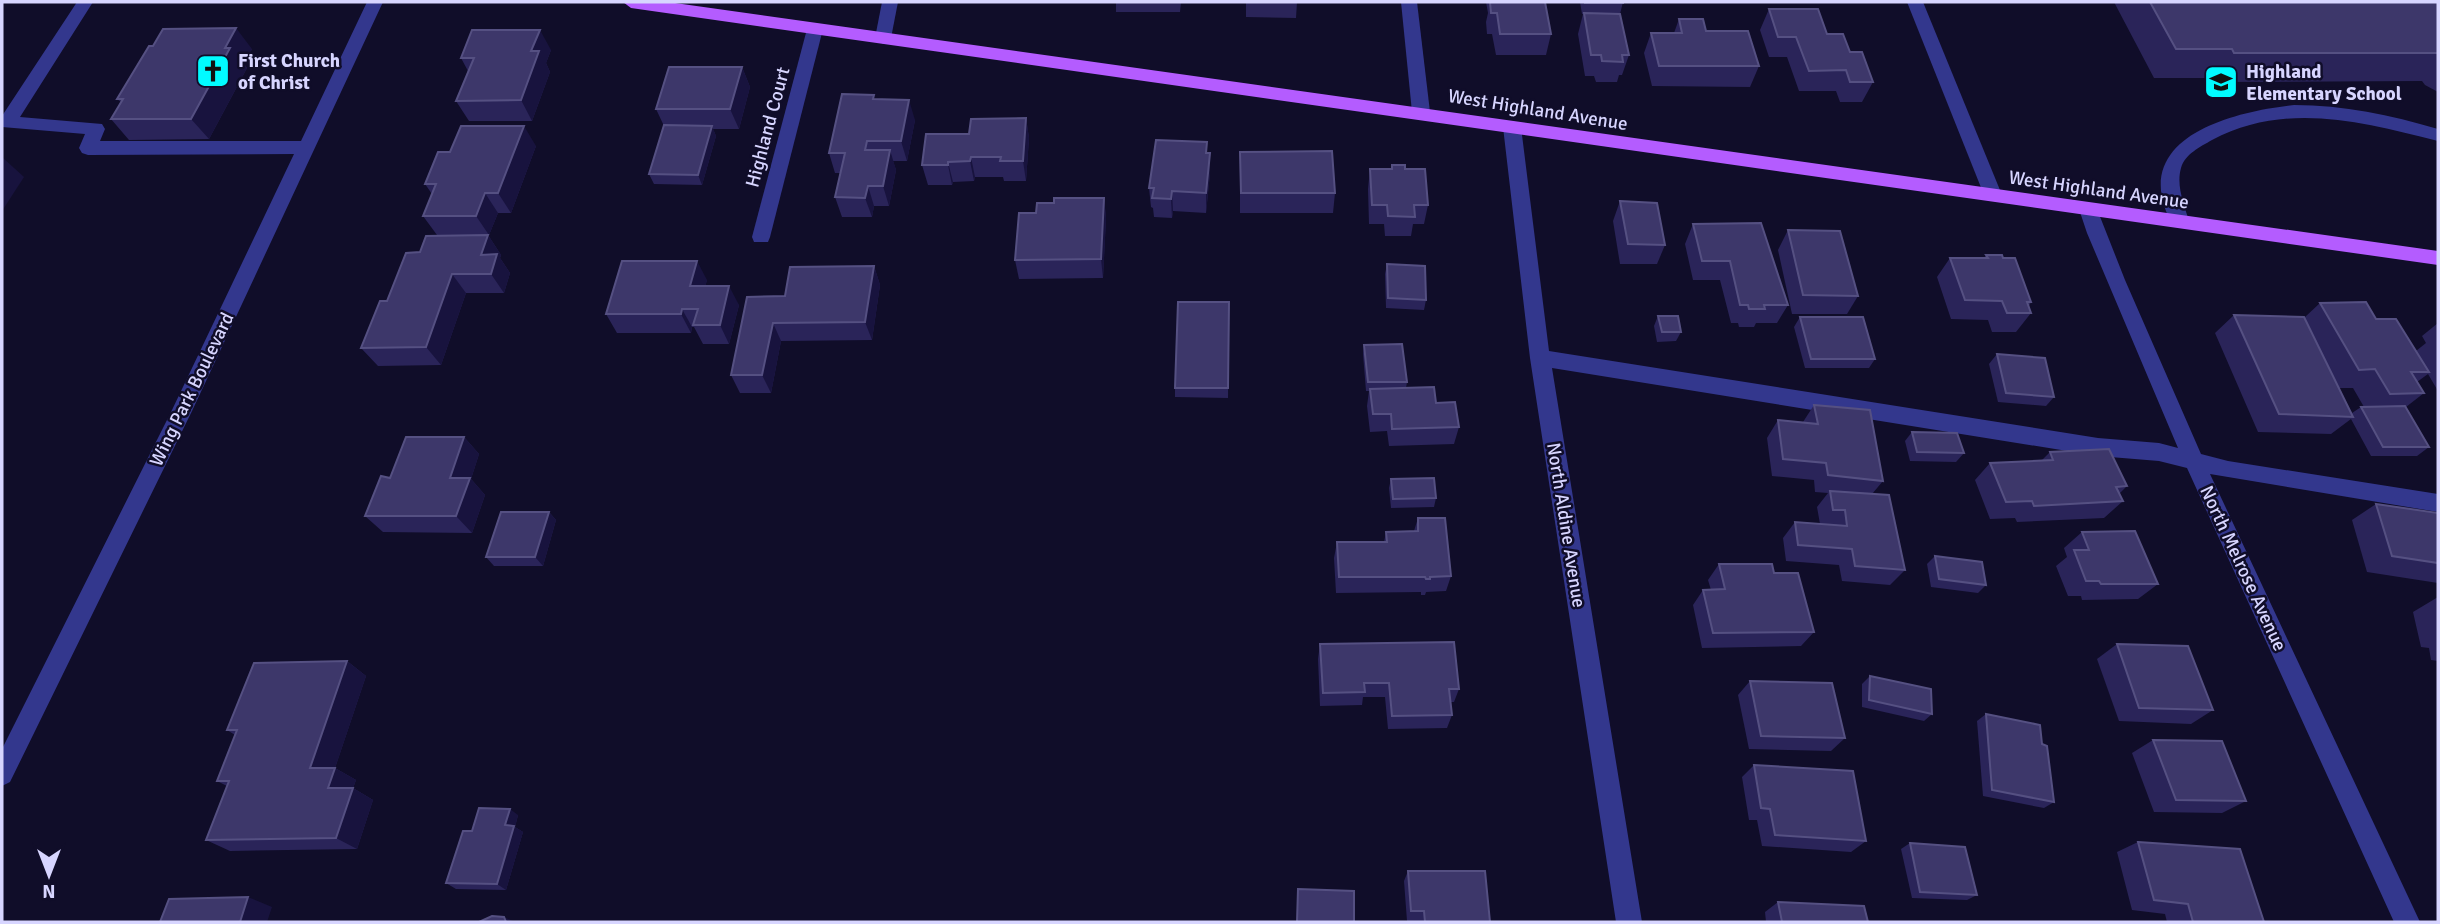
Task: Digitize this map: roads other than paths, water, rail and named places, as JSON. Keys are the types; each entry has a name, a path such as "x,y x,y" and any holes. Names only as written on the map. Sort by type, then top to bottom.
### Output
{"main road":[{"name":"West Highland Avenue","path":"632,2 2438,258"}],"street":[{"path":"85,2 7,122 96,129 88,148 304,147"},
{"name":"Wing Park Boulevard","path":"2,774 182,411 304,147 375,2"},
{"path":"883,38 890,2"},
{"path":"1409,2 1422,112"},
{"path":"1915,2 1993,195"},
{"name":"Highland Court","path":"761,237 815,29"},
{"path":"2180,221 2170,185 2172,166 2180,151 2233,122 2291,111 2328,111 2372,117 2438,135"},
{"name":"North Aldine Avenue","path":"1512,127 1540,358 1629,922"},
{"name":"North Melrose Avenue","path":"2088,209 2102,250 2193,460 2361,817 2407,922"},
{"path":"1540,358 2098,447 2159,452 2228,470 2438,503"}],"place":[{"name":"First Church of Christ","path":"213,71"},
{"name":"Highland Elementary School","path":"2221,82"}]}
